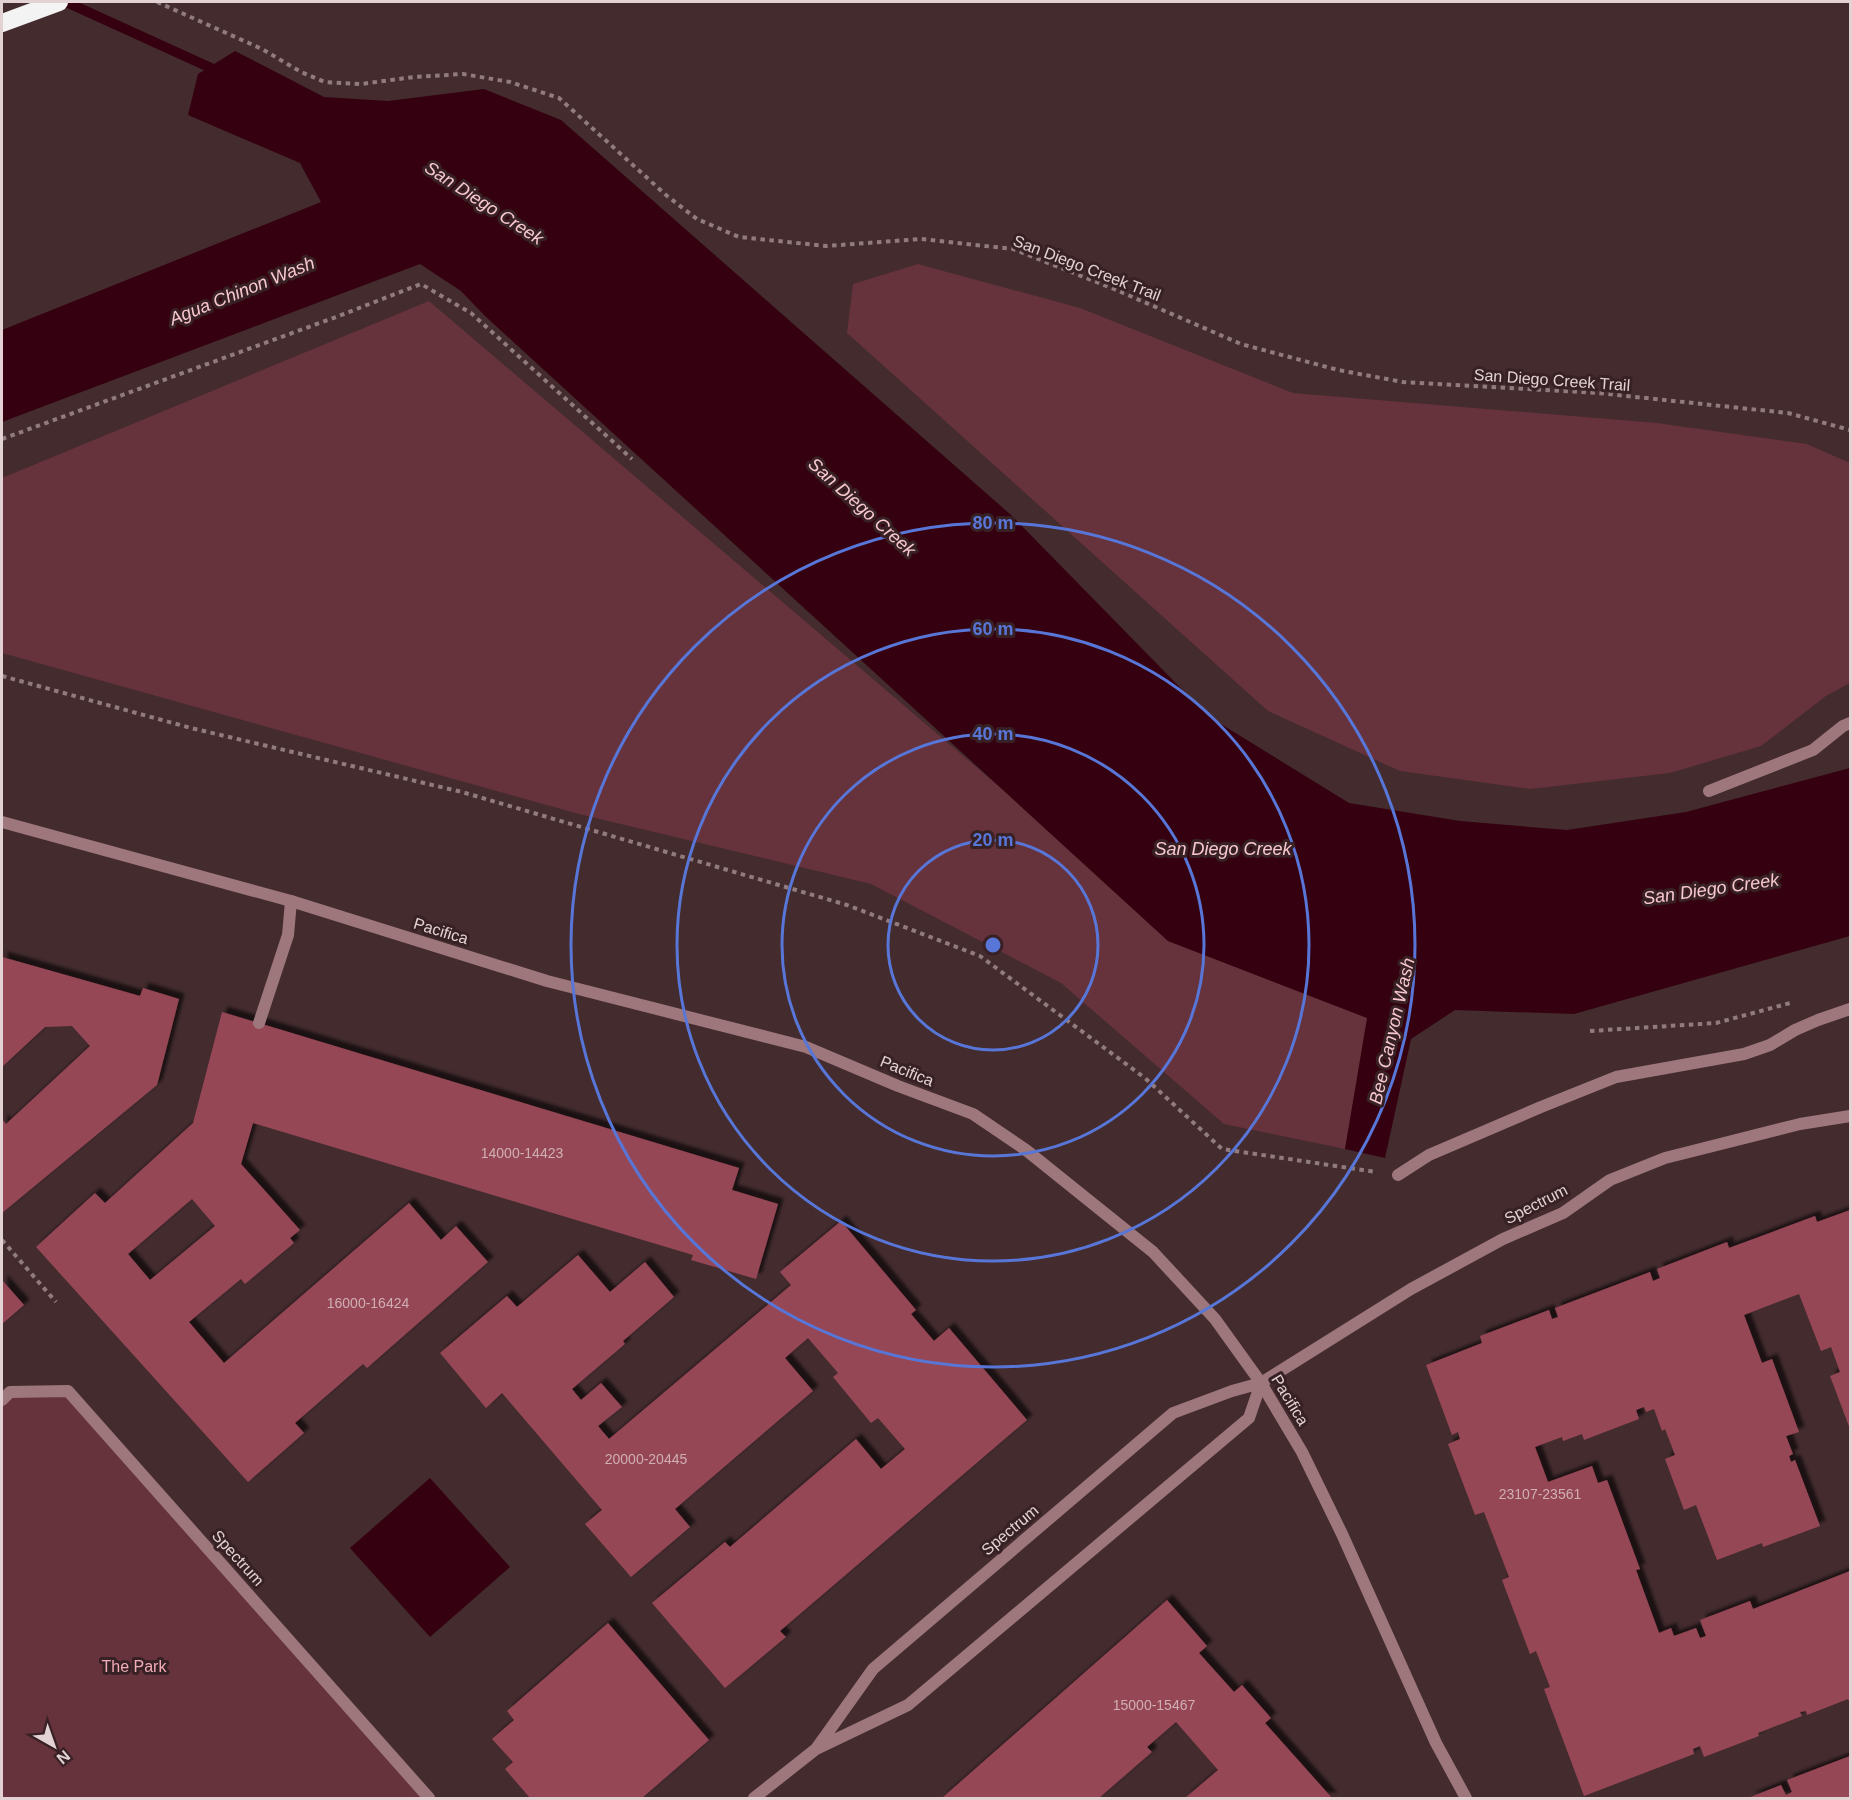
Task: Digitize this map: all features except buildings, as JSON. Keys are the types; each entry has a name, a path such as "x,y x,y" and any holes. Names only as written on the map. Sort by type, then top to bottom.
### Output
{"highway":[{"path":"2,23 58,2"}],"street":[{"path":"1709,791 1813,750 1851,723"},
{"name":"Pacifica","path":"2,822 291,901 547,981 806,1047 898,1086 973,1114 1026,1150 1153,1252 1215,1319 1261,1383 1302,1452 1342,1534 1436,1743 1466,1798"},
{"path":"259,1023 288,935 291,901"},
{"path":"1398,1175 1429,1155 1606,1081 1627,1075 1744,1054 1770,1045 1818,1020 1851,1008"},
{"name":"Spectrum","path":"816,1749 873,1669 1173,1413 1261,1383 1411,1289 1503,1239 1563,1213 1610,1180 1665,1158 1800,1124 1851,1116"},
{"name":"Spectrum","path":"754,1798 816,1749 908,1705 1249,1418 1261,1383"},
{"name":"Spectrum","path":"2,1400 10,1392 68,1391 429,1798"}],"path":[{"name":"San Diego Creek Trail","path":"157,2 262,49 301,72 325,82 361,84 463,74 510,82 559,98 666,195 697,219 739,237 826,246 921,239 1013,249 1114,289 1241,344 1338,370 1403,382 1598,393 1788,413 1851,430"},
{"path":"2,439 421,284 471,314 632,459"},
{"path":"2,676 191,728 462,792 847,905 980,956 1145,1078 1222,1149 1398,1175"},
{"path":"1590,1031 1716,1023 1796,1001"},
{"path":"2,1240 56,1302"}],"green space":[{"path":"918,264 1080,308 1293,393 1657,423 1807,444 1850,463 1850,683 1826,696 1761,746 1670,773 1530,789 1400,771 1268,711 847,333 853,284"},
{"path":"429,301 1002,789 1168,941 1368,1018 1345,1149 1224,1124 1061,983 871,884 579,814 2,653 2,478"},
{"name":"The Park","path":"68,1391 429,1798 2,1798 2,1400 10,1392"}],"water":[{"name":"San Diego Creek","path":"235,51 324,97 388,101 484,89 561,120 1011,515 1208,716 1349,803 1460,821 1567,830 1686,812 1850,768 1850,936 1574,1014 1455,1010 1411,1039 1385,1158 1345,1149 1367,1018 1168,941 485,316 461,291 420,264 2,422 2,330 321,202 300,163 188,115 198,74"},
{"path":"430,1478 510,1567 430,1637 350,1548"}],"waterway":[{"name":"San Diego Creek","path":"66,2 222,73"}],"water label":[{"name":"Agua Chinon Wash","path":"242,291"},
{"name":"Bee Canyon Wash","path":"1392,1031"}]}
